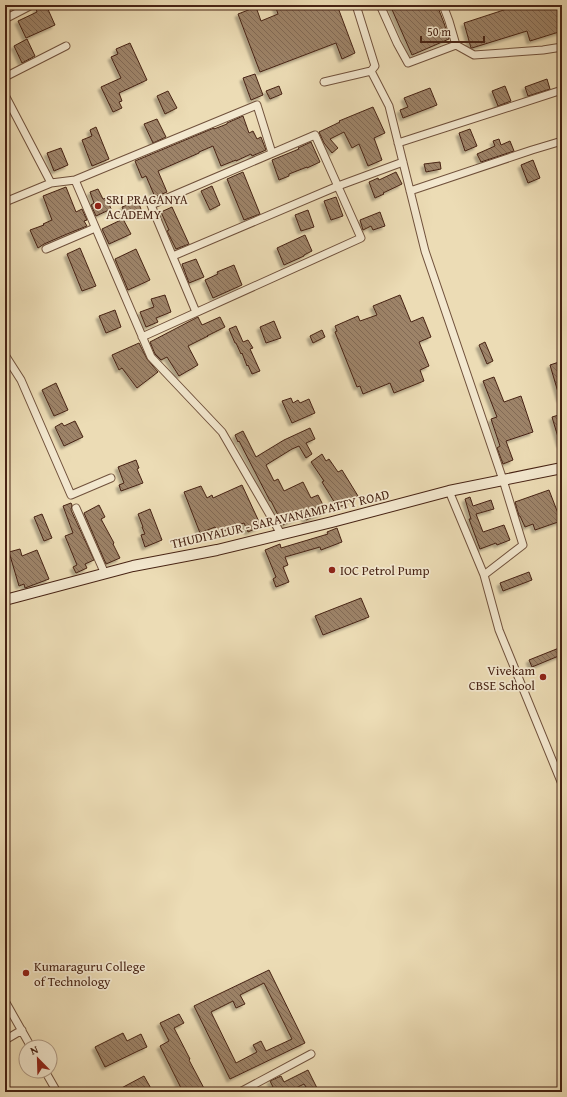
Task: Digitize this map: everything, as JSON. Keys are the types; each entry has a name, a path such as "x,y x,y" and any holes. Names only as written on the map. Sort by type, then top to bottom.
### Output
{"main road":[{"name":"THUDIYALUR - SARAVANAMPATTY ROAD","path":"5,600 133,566 217,550 332,522 449,491 562,468"}],"street":[{"path":"5,19 32,5"},
{"path":"324,82 371,71 375,66 356,5"},
{"path":"380,5 397,43 408,63 456,45"},
{"path":"443,5 456,45 474,55 544,50 562,46"},
{"path":"5,77 66,46"},
{"path":"371,71 389,106 425,251 503,480 523,545 484,575"},
{"path":"398,143 562,90"},
{"path":"5,95 51,183"},
{"path":"5,202 51,183 75,180 257,105 272,153"},
{"path":"142,337 361,238 315,135 151,205 196,312"},
{"path":"410,191 562,141"},
{"path":"172,256 338,186 403,162"},
{"path":"75,180 151,357 222,432 281,534"},
{"path":"46,249 95,228"},
{"path":"5,355 21,380 71,495 111,478"},
{"path":"449,491 484,575 499,630 562,784"},
{"path":"76,508 105,574"},
{"path":"5,1001 27,1039"},
{"path":"5,1040 22,1030"},
{"path":"240,1092 311,1054"},
{"path":"50,1079 57,1092"}],"building":[{"path":"46,5 55,25 26,38 18,21 37,12 36,9"},
{"path":"275,5 337,5 355,53 342,59 336,43 260,72 238,14 256,7 261,21 278,14"},
{"path":"390,5 437,5 449,39 412,55"},
{"path":"519,5 562,5 562,31 530,41 527,31 471,48 464,23"},
{"path":"27,39 35,56 22,63 14,46"},
{"path":"130,43 147,80 119,93 122,101 119,102 122,108 113,112 101,87 121,78 111,57 118,54 116,49"},
{"path":"255,74 263,95 251,100 243,78"},
{"path":"547,79 550,89 528,96 525,87"},
{"path":"279,86 282,94 270,99 266,91"},
{"path":"505,86 511,101 498,106 492,91"},
{"path":"430,88 437,105 403,118 400,110 408,107 404,98"},
{"path":"168,91 177,108 165,114 157,96"},
{"path":"373,107 385,133 374,138 382,160 368,166 359,144 352,148 344,132 330,139 338,148 332,153 324,143 319,132 340,122 339,121"},
{"path":"243,116 249,133 253,131 257,139 261,137 266,150 252,156 251,154 221,166 213,146 158,171 167,192 155,197 146,176 142,178 135,161 227,124"},
{"path":"157,119 166,137 153,143 144,124"},
{"path":"96,127 109,159 92,166 82,140 92,136 90,130"},
{"path":"470,129 477,146 465,151 459,133"},
{"path":"499,139 501,145 510,141 514,151 481,162 477,154 495,146 493,141"},
{"path":"311,142 320,162 289,174 289,176 279,180 272,160 299,149 298,148"},
{"path":"61,148 68,165 54,171 47,153"},
{"path":"533,160 540,178 528,183 521,165"},
{"path":"440,162 441,169 426,172 424,164"},
{"path":"243,172 260,214 244,220 227,179"},
{"path":"396,172 402,184 375,198 369,182 378,178 379,180"},
{"path":"212,186 220,205 210,210 201,191"},
{"path":"66,187 76,212 82,209 87,220 84,221 87,226 38,248 30,230 44,225 43,224 52,220 43,196"},
{"path":"98,189 103,199 107,198 111,209 96,216 91,205 94,203 90,192"},
{"path":"336,197 343,216 331,220 324,201"},
{"path":"138,201 142,212 127,218 122,207"},
{"path":"172,207 189,244 176,249 167,231 169,230 161,212"},
{"path":"308,210 314,227 301,231 295,215"},
{"path":"380,212 385,226 373,230 371,226 363,230 360,220"},
{"path":"123,219 131,234 109,244 102,229"},
{"path":"305,235 312,251 284,265 277,248"},
{"path":"80,248 96,286 82,291 67,254"},
{"path":"136,249 150,280 128,290 115,259"},
{"path":"196,259 204,277 189,283 182,264"},
{"path":"234,265 242,285 213,298 205,280 218,274 217,272"},
{"path":"165,295 171,312 156,318 158,322 146,327 140,312 154,307 151,299"},
{"path":"400,295 411,322 423,317 431,337 419,342 429,366 420,370 424,381 394,393 390,383 363,394 360,386 357,387 335,332 337,331 335,326 358,316 360,321 377,315 373,306"},
{"path":"115,310 121,327 106,333 99,316"},
{"path":"198,317 202,325 220,317 225,327 188,346 198,365 179,376 167,357 161,360 155,354 150,342"},
{"path":"274,321 281,338 266,343 260,327"},
{"path":"236,326 243,342 248,340 253,348 250,349 260,371 252,374 248,365 247,366 229,329"},
{"path":"322,330 325,337 313,343 310,336"},
{"path":"485,342 493,361 487,364 479,345"},
{"path":"139,343 147,359 158,372 137,388 122,368 119,370 112,355"},
{"path":"562,361 562,399 560,399 550,365"},
{"path":"494,377 504,402 521,396 533,432 506,441 513,460 503,464 497,448 500,446 491,419 497,417 483,381"},
{"path":"56,383 68,410 54,416 42,390"},
{"path":"291,398 293,403 298,400 300,403 309,399 315,413 292,423 282,401"},
{"path":"562,414 562,444 560,444 552,417"},
{"path":"75,421 83,437 64,446 55,427 62,423 64,426"},
{"path":"310,428 315,439 306,443 312,454 306,458 299,446 266,465 274,481 278,479 284,491 303,482 311,498 318,495 326,511 306,520 303,515 283,525 235,435 243,431 256,457 284,440"},
{"path":"322,454 326,461 329,459 338,472 342,470 358,496 338,508 322,482 324,481 311,462"},
{"path":"136,460 139,468 137,469 143,483 121,491 119,485 124,483 118,467"},
{"path":"242,485 261,526 248,532 244,523 218,533 215,527 200,533 184,492 201,486 207,498 212,495 213,498"},
{"path":"549,490 561,521 535,530 533,524 525,527 519,516 515,502"},
{"path":"470,497 473,506 491,500 494,509 476,514 483,532 504,525 510,540 480,549 469,519 471,519 465,499"},
{"path":"71,503 71,510 94,560 85,564 87,568 76,573 73,567 77,565 65,536 73,533 63,506"},
{"path":"99,505 105,517 101,519 120,558 106,564 84,513"},
{"path":"150,509 162,540 145,547 141,535 145,534 138,514"},
{"path":"42,514 52,538 44,541 34,517"},
{"path":"337,528 342,542 321,550 320,547 285,557 288,565 283,567 289,582 276,587 273,579 276,577 265,550 280,544 281,548 328,534 327,532"},
{"path":"20,549 22,556 37,550 49,579 25,588 24,584 19,586 9,552"},
{"path":"529,572 532,580 503,591 500,583"},
{"path":"361,598 369,617 323,635 315,616"},
{"path":"559,648 561,655 532,667 529,660"},
{"path":"269,970 305,1043 230,1079 194,1006","holes":["264,983 292,1039 266,1051 261,1041 253,1045 257,1052 236,1063 211,1012 233,1001 236,1008 245,1004 240,995"]},
{"path":"179,1014 184,1023 174,1028 206,1092 183,1092 160,1046 169,1041 160,1023"},
{"path":"123,1033 127,1041 141,1034 147,1047 105,1067 95,1047"},
{"path":"308,1070 319,1092 309,1092 304,1084 288,1092 264,1092 273,1087 270,1081 281,1076 284,1082"},
{"path":"144,1076 153,1092 114,1092"}],"place":[{"name":"SRI PRAGANYA ACADEMY","path":"98,206"},
{"name":"IOC Petrol Pump","path":"332,570"},
{"name":"Vivekam CBSE School","path":"543,677"},
{"name":"Kumaraguru College of Technology","path":"26,973"}]}
